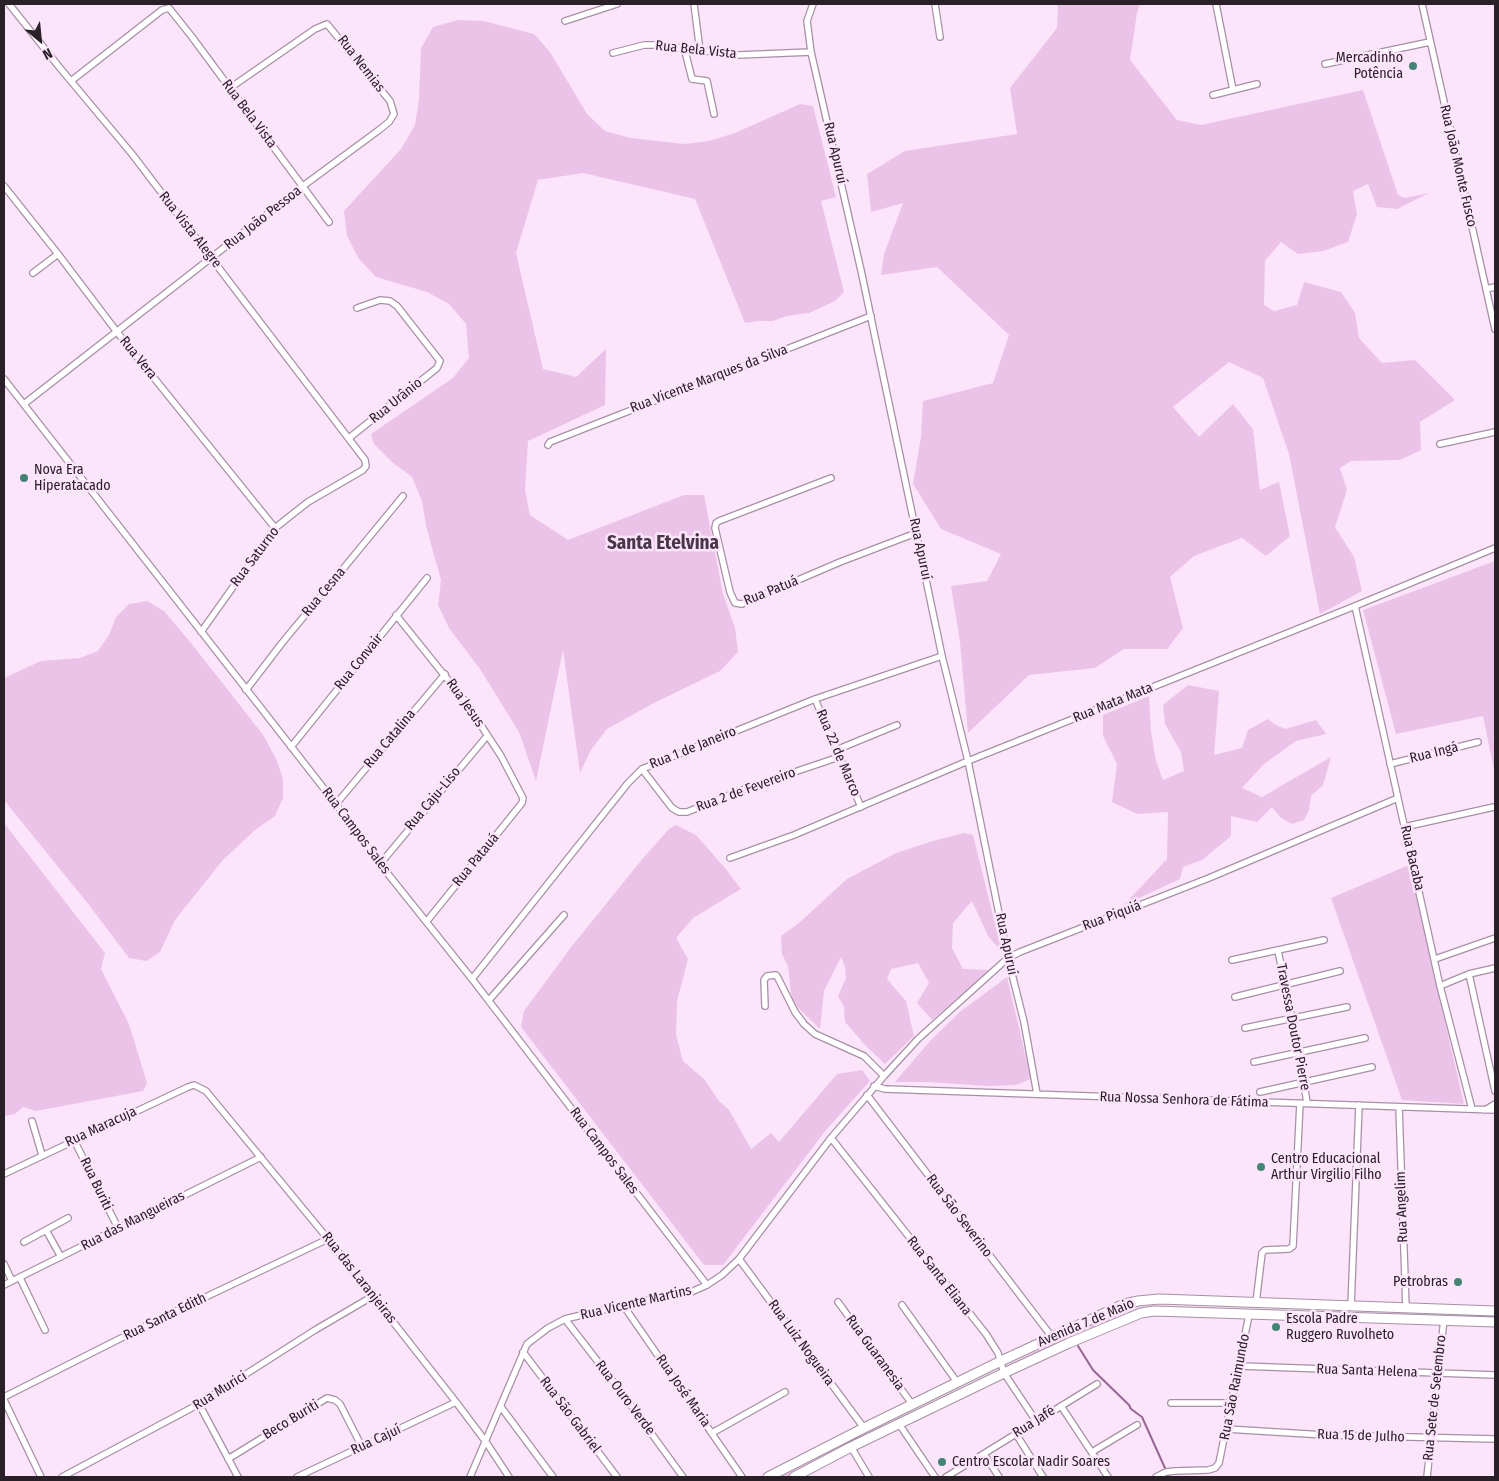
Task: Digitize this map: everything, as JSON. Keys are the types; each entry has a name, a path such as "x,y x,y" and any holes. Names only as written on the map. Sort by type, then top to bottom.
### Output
{"main road":[{"name":"Avenida 7 de Maio","path":"768,1477 957,1382 1124,1304 1159,1300 1495,1311"},
{"name":"Avenida 7 de Maio","path":"800,1476 851,1447 1004,1373 1141,1313 1444,1319 1495,1322"}],"street":[{"name":"Rua Vista Alegre","path":"9,4 126,147 366,460"},
{"path":"565,21 617,4"},
{"path":"694,4 700,51"},
{"name":"Rua Apuruí","path":"813,4 807,21 811,52 846,200 942,656 968,762 1008,958 1024,1022 1037,1094"},
{"path":"935,4 940,37"},
{"path":"1216,4 1234,90"},
{"name":"Rua João Monte Fusco","path":"1422,4 1486,289 1493,312 1495,329"},
{"name":"Rua Bela Vista","path":"71,81 162,10 169,8 329,222"},
{"name":"Rua Nemias","path":"230,88 306,34 323,24 327,24 390,101"},
{"path":"1325,64 1430,42"},
{"name":"Rua Bela Vista","path":"612,53 644,45 684,47 700,51 739,55 811,52"},
{"path":"684,47 692,79 707,81 714,114"},
{"path":"1213,95 1257,84"},
{"name":"Rua João Pessoa","path":"24,404 303,186 389,122 394,114 390,101"},
{"name":"Rua Vera","path":"4,186 117,332 275,528"},
{"path":"33,273 58,254"},
{"path":"1486,289 1495,287"},
{"name":"Rua Urânio","path":"350,438 437,368 440,362 397,306 390,301 380,300 357,308"},
{"name":"Rua Vicente Marques da Silva","path":"548,444 871,316"},
{"name":"Rua Campos Sales","path":"4,379 336,804 380,864 489,1000 707,1285"},
{"path":"1440,444 1495,432"},
{"name":"Rua Saturno","path":"201,632 275,528 308,502 363,470 366,466 366,460"},
{"name":"Rua Patuá","path":"831,478 719,521 716,524 715,528 730,592 735,603 742,604 840,562 916,533"},
{"name":"Rua Cesna","path":"246,690 282,643 403,496"},
{"name":"Rua Mata Mata","path":"730,858 794,835 968,762 1495,548"},
{"name":"Rua Convair","path":"291,747 427,578"},
{"name":"Rua Bacaba","path":"1355,606 1440,986 1472,1109"},
{"name":"Rua Jesus","path":"396,615 465,701 501,756 523,798"},
{"name":"Rua 1 de Janeiro","path":"472,979 628,783 642,769 815,699 942,656"},
{"name":"Rua Catalina","path":"336,804 445,674"},
{"name":"Rua 22 de Marco","path":"815,699 860,807"},
{"path":"836,750 898,725"},
{"name":"Rua Caju-Liso","path":"380,864 487,736"},
{"name":"Rua Ingá","path":"1390,764 1478,742"},
{"name":"Rua 2 de Fevereiro","path":"642,769 672,808 679,812 687,812 750,787 839,757"},
{"name":"Rua Patauá","path":"427,921 522,803 523,798"},
{"name":"Rua Piquiá","path":"867,1095 918,1040 1008,958 1209,878 1398,798"},
{"path":"1404,827 1494,807"},
{"path":"489,1000 564,915"},
{"path":"1435,959 1495,938"},
{"path":"1232,960 1324,940"},
{"name":"Travessa Doutor Pierre","path":"1278,951 1299,1052 1307,1103"},
{"path":"1440,986 1469,974 1495,968"},
{"path":"1235,996 1340,971"},
{"path":"1469,974 1495,1091"},
{"path":"765,1006 764,980 767,976 776,975 795,1012 804,1024 815,1034 864,1056 884,1076"},
{"path":"1245,1028 1347,1006"},
{"path":"1254,1062 1365,1038"},
{"path":"1260,1092 1372,1067"},
{"name":"Rua Maracuja","path":"4,1174 188,1086 194,1085 199,1087"},
{"name":"Rua Nossa Senhora de Fátima","path":"874,1086 885,1090 1495,1110"},
{"name":"Rua das Laranjeiras","path":"199,1087 206,1090 328,1239 456,1402 509,1477"},
{"name":"Rua Vicente Martins","path":"470,1477 527,1344 536,1336 565,1320 691,1292 707,1285 722,1275 739,1259 831,1138 867,1095"},
{"name":"Rua São Severino","path":"867,1095 1052,1337"},
{"path":"1256,1303 1262,1252 1265,1250 1289,1249 1293,1246 1300,1103"},
{"path":"1485,1110 1495,1104"},
{"path":"1351,1306 1358,1105"},
{"name":"Rua Angelim","path":"1399,1108 1406,1308"},
{"path":"32,1121 42,1155"},
{"name":"Rua Santa Eliana","path":"831,1138 986,1334 1001,1361 1004,1373 1036,1421"},
{"name":"Rua Buriti","path":"74,1140 118,1228"},
{"name":"Rua das Mangueiras","path":"4,1285 261,1157"},
{"path":"24,1242 68,1218"},
{"path":"46,1230 61,1257"},
{"name":"Rua Santa Edith","path":"4,1398 157,1320 328,1239"},
{"name":"Rua Luiz Nogueira","path":"739,1259 864,1428"},
{"path":"4,1264 12,1281"},
{"path":"20,1278 45,1330"},
{"name":"Rua Murici","path":"62,1477 199,1404 315,1330 373,1296"},
{"name":"Rua Guaranesia","path":"838,1302 912,1404"},
{"path":"902,1304 957,1382"},
{"name":"Rua José Maria","path":"623,1306 742,1477"},
{"name":"Rua São Raimundo","path":"1156,1477 1166,1472 1208,1470 1215,1468 1221,1459 1249,1315"},
{"name":"Rua Sete de Setembro","path":"1426,1477 1432,1438 1444,1319"},
{"name":"Rua Ouro Verde","path":"565,1320 622,1393 683,1477"},
{"name":"Rua São Gabriel","path":"523,1352 617,1477"},
{"name":"Rua Santa Helena","path":"1240,1366 1495,1375"},
{"name":"Rua Jafé","path":"946,1477 1097,1384"},
{"path":"712,1433 785,1392"},
{"path":"4,1398 42,1477"},
{"name":"Beco Buriti","path":"228,1459 327,1398 335,1400 340,1404 362,1447"},
{"name":"Rua Cajuí","path":"297,1477 456,1402"},
{"path":"1171,1403 1231,1404"},
{"path":"199,1404 238,1477"},
{"path":"1061,1406 1108,1477"},
{"path":"501,1407 554,1477"},
{"path":"899,1424 935,1477"},
{"path":"1092,1452 1136,1424"},
{"name":"Rua 15 de Julho","path":"1227,1429 1324,1435 1495,1439"},
{"path":"1016,1434 1043,1477"},
{"path":"851,1447 869,1477"},
{"path":"984,1454 998,1477"}],"shaded area":[{"path":"1058,4 1140,4 1130,60 1177,120 1201,125 1363,90 1398,195 1405,198 1429,193 1397,209 1377,207 1368,184 1353,191 1357,214 1348,242 1323,251 1298,254 1281,242 1265,261 1264,305 1274,311 1297,305 1304,282 1341,292 1355,313 1359,338 1382,363 1415,360 1455,400 1420,422 1421,450 1400,460 1351,461 1340,468 1347,490 1335,527 1354,557 1362,591 1320,614 1289,454 1263,378 1229,362 1173,407 1199,437 1233,404 1253,429 1260,490 1279,482 1290,536 1266,556 1242,538 1194,556 1170,577 1183,628 1167,649 1124,649 1095,668 1029,675 968,733 960,642 951,586 987,581 1001,554 941,529 913,484 921,437 923,401 993,383 1009,335 937,267 881,275 884,254 903,203 871,212 867,174 905,151 1017,134 1010,88 1057,28"},
{"path":"458,20 484,21 534,34 550,52 587,114 605,131 631,138 684,144 709,141 735,133 800,104 813,106 836,197 821,201 844,292 835,301 809,313 787,316 773,321 745,323 695,199 583,173 538,180 516,253 543,369 576,377 606,349 605,405 528,441 525,490 530,515 568,540 684,495 704,495 723,594 735,628 738,652 720,671 652,704 607,729 591,750 580,773 563,650 536,781 519,732 480,669 449,628 438,605 441,580 426,526 422,501 412,477 392,462 374,444 371,434 453,378 469,358 466,324 449,304 427,292 376,277 359,259 347,236 344,211 401,149 415,125 419,99 421,48 433,27"},
{"path":"1495,561 1495,775 1483,716 1396,734 1363,610"},
{"path":"147,601 164,611 264,736 277,761 283,779 283,798 275,816 255,830 222,861 175,920 160,952 146,961 129,958 89,905 4,800 4,678 41,661 80,658 98,651 109,635 116,617 129,604"},
{"path":"1188,685 1219,691 1214,755 1242,748 1248,730 1268,719 1285,729 1316,720 1326,734 1296,741 1264,764 1242,788 1262,797 1331,757 1323,785 1311,796 1309,810 1304,820 1292,824 1281,818 1272,807 1257,822 1231,816 1231,836 1202,860 1183,867 1180,879 1124,905 1167,859 1168,812 1137,814 1112,802 1117,764 1103,736 1103,715 1149,696 1151,732 1156,761 1163,780 1184,771 1181,752 1165,724 1163,705"},
{"path":"4,823 105,953 101,969 129,1024 147,1083 143,1091 36,1111 23,1107 15,1114 4,1116"},
{"path":"676,825 696,835 741,889 693,918 676,938 688,959 677,1001 676,1035 683,1061 704,1079 719,1101 729,1110 751,1149 771,1133 779,1142 837,1074 862,1070 870,1081 826,1130 723,1265 704,1265 521,1027 524,1011 572,946 644,857 669,829"},
{"path":"964,833 973,835 1002,952 988,936 972,901 953,923 952,948 963,969 991,970 932,1020 917,1003 929,983 918,963 891,969 887,979 906,1001 914,1036 885,1064 845,1022 844,1007 838,996 846,978 845,967 841,957 824,991 820,1029 792,1002 788,966 782,954 781,936 799,923 847,879 896,853"},
{"path":"1409,865 1464,1104 1402,1100 1331,898"},
{"path":"1007,977 1031,1079 1016,1085 988,1086 895,1082 930,1041 961,1011"},
{"path":"1159,1306 1217,1309 1149,1311 1006,1370 1004,1367 1095,1323 1132,1308"},
{"path":"992,1374 787,1477 779,1477 842,1445"}],"waterway":[{"path":"1078,1346 1093,1370 1131,1409 1142,1417 1169,1477"}],"place":[{"name":"Mercadinho Potência","path":"1413,66"},
{"name":"Nova Era Hiperatacado","path":"24,478"},
{"name":"Centro Educacional Arthur Virgilio Filho","path":"1261,1167"},
{"name":"Petrobras","path":"1458,1282"},
{"name":"Escola Padre Ruggero Ruvolheto","path":"1276,1327"},
{"name":"Centro Escolar Nadir Soares","path":"942,1462"}],"district":[{"name":"Santa Etelvina","path":"663,544"}]}
